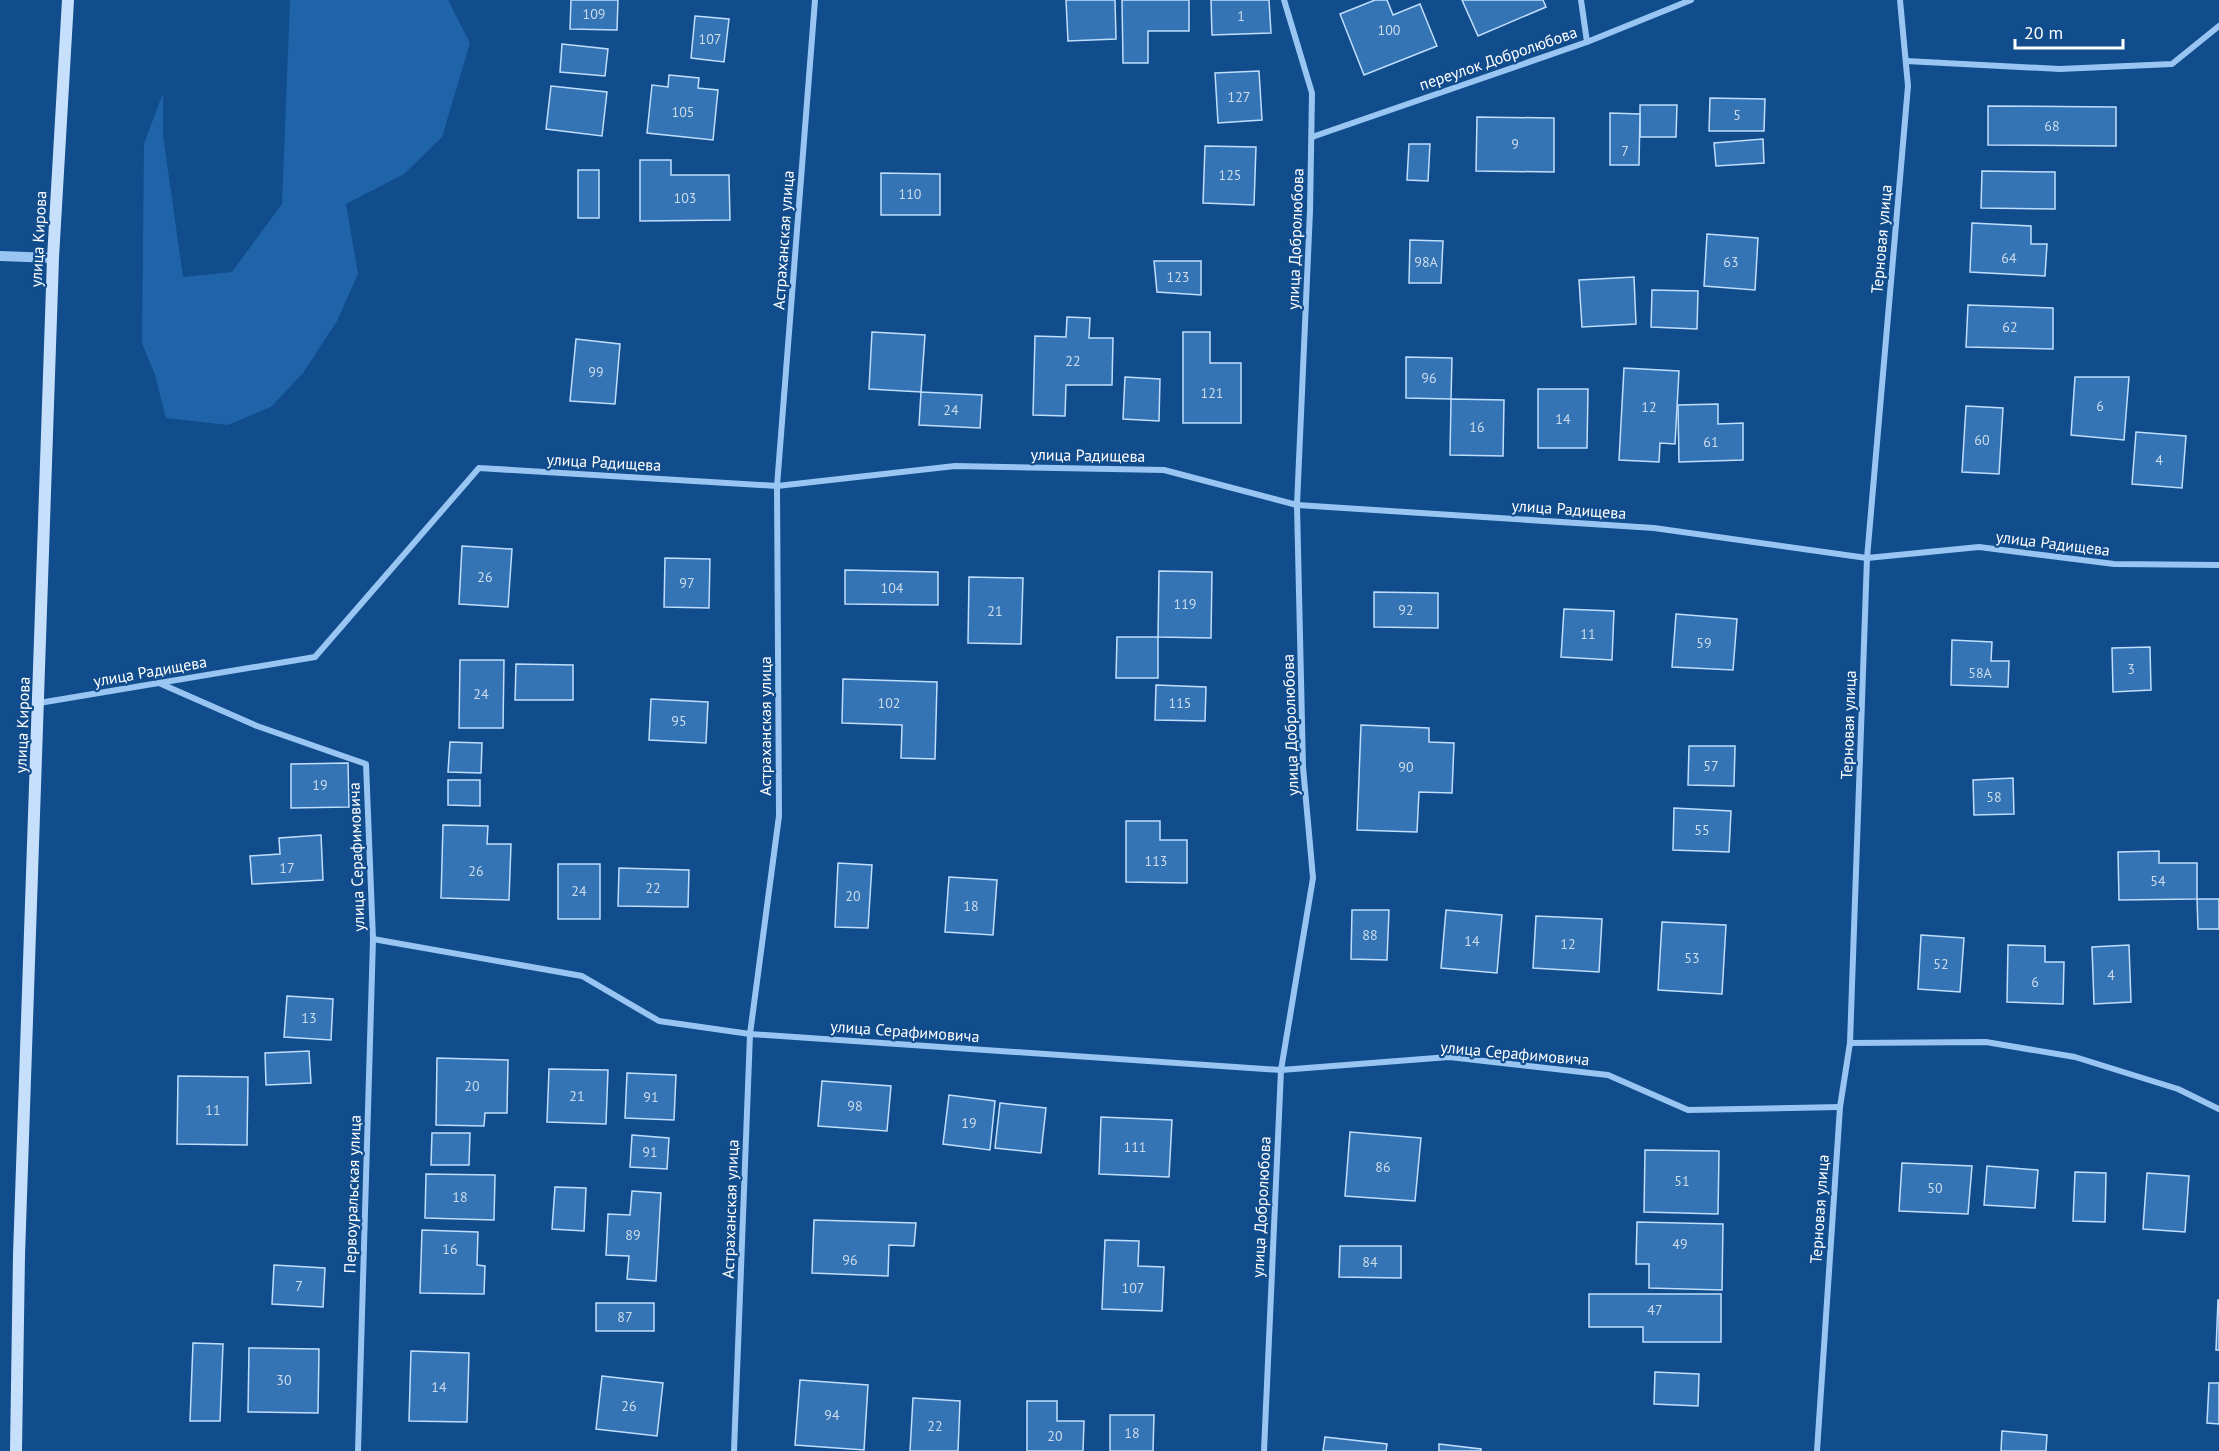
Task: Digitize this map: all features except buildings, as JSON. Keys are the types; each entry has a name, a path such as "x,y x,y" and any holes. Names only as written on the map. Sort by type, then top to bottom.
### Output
{"main road":[{"name":"улица Кирова","path":"16,1451 19,1255 53,258 68,0"}],"street":[{"name":"Астраханская улица","path":"734,1451 750,1034 779,816 777,486 815,0"},
{"name":"улица Добролюбова","path":"1264,1451 1281,1071 1313,878 1303,767 1297,506 1312,93 1284,0"},
{"path":"1581,0 1587,42"},
{"name":"переулок Добролюбова","path":"1312,137 1587,42 1691,0"},
{"name":"Терновая улица","path":"1817,1451 1840,1107 1850,1043 1868,558 1907,97 1900,0"},
{"path":"1906,61 2060,69 2172,64 2219,26"},
{"path":"0,256 53,258"},
{"name":"улица Радищева","path":"39,704 315,657 479,468 777,486 955,466 1164,470 1297,506 1654,528 1868,558 1979,547 2114,564 2219,565"},
{"name":"улица Серафимовича","path":"158,682 257,726 366,764 373,939 582,976 659,1021 750,1034 1281,1071 1449,1057 1608,1075 1688,1110 1840,1107"},
{"name":"Первоуральская улица","path":"358,1451 373,939"},
{"path":"1850,1043 1986,1042 2075,1057 2178,1089 2219,1109"}],"shaded area":[{"path":"290,0 448,0 470,43 442,137 404,174 346,204 358,274 337,321 303,373 271,407 228,425 166,418 155,375 142,343 144,144 163,93 163,135 183,277 232,272 282,204"}]}
